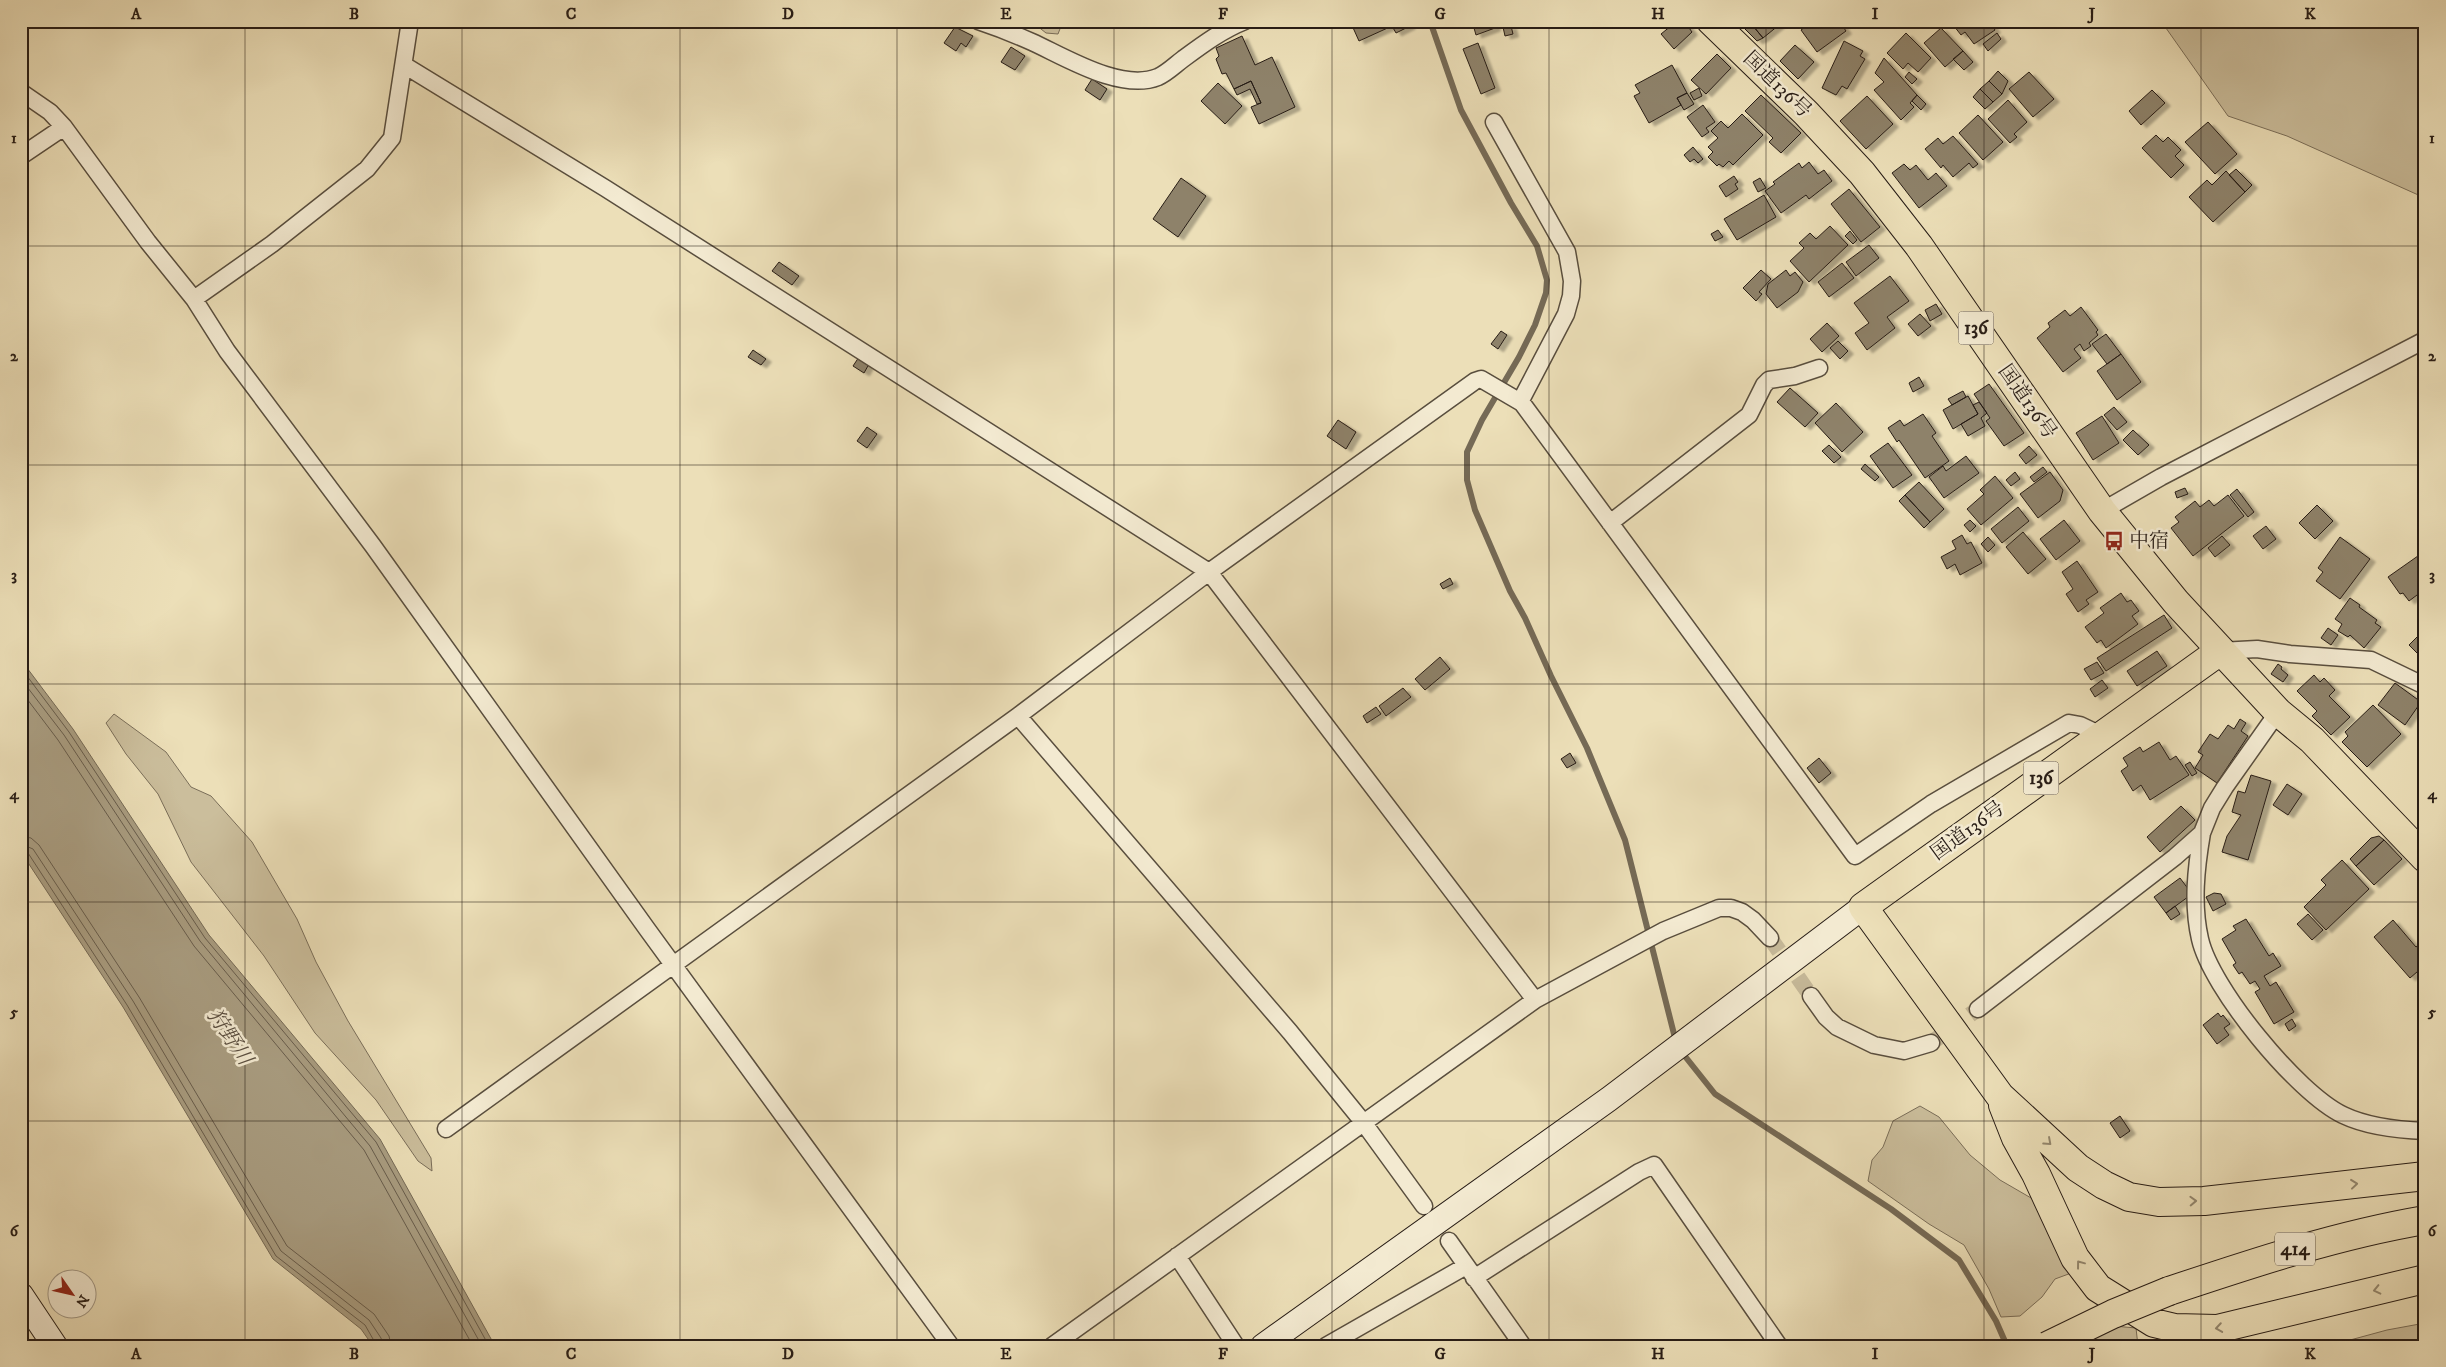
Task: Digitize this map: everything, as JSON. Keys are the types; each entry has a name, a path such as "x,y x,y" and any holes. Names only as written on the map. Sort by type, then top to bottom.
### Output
{"highway":[{"name":"国道136号","path":"1711,21 1806,113 1862,173 1919,246 2102,511 2176,602 2278,712 2312,740 2425,858"},
{"name":"国道136号","path":"1863,907 2100,735 2220,651"},
{"path":"1863,907 2000,1096 2078,1168 2104,1186 2129,1197 2159,1202 2204,1201 2425,1176"},
{"path":"2000,1096 2016,1138 2036,1174 2075,1258 2098,1288 2154,1324 2175,1328 2217,1329 2425,1279"},
{"name":"414","path":"2047,1346 2113,1314 2169,1291 2282,1253 2387,1226 2425,1220"}],"street":[{"path":"194,300 265,249 367,170 392,138 410,21"},
{"path":"978,21 1010,32 1093,70 1124,79 1141,81 1159,77 1195,50 1233,26 1245,21"},
{"path":"404,65 646,214 1209,572 1535,1000"},
{"path":"21,92 50,112 64,127 148,242 194,300 227,351 373,546 951,1346"},
{"path":"1494,122 1567,252 1572,281 1572,296 1566,314 1518,401"},
{"path":"21,156 64,127"},
{"path":"2102,511 2161,477 2425,340"},
{"path":"1610,523 1749,415 1764,385 1769,380 1795,376 1819,368"},
{"path":"446,1130 1018,716 1209,572 1475,381 1485,380 1518,401 1610,523 1854,856 1931,804 2070,723 2080,725 2100,735"},
{"path":"2220,651 2257,649 2290,654 2371,660 2425,686"},
{"path":"2278,712 2225,787 2212,808 2202,833 2196,868 2196,910 2200,938 2208,964 2264,1045 2302,1086 2343,1115 2395,1130 2425,1131"},
{"path":"1018,716 1290,1032 1363,1122 1424,1206"},
{"path":"1978,1009 2168,862 2202,833"},
{"path":"1263,1346 1609,1099 1863,907"},
{"path":"1052,1346 1535,1000 1663,931 1719,908 1731,908 1742,912 1753,920 1770,938"},
{"path":"1811,996 1826,1017 1837,1027 1867,1042 1904,1051 1931,1043"},
{"path":"1326,1346 1470,1272 1639,1172 1654,1166 1779,1346"},
{"path":"1449,1241 1522,1346"},
{"path":"1177,1256 1236,1346"},
{"path":"21,1295 54,1346"}],"shaded area":[{"path":"1031,21 1063,21 1058,34 1046,33"},
{"path":"2161,21 2425,21 2425,198 2287,136 2228,116"},
{"path":"114,714 166,752 191,787 211,796 252,842 297,919 316,962 348,1021 431,1158 432,1171 418,1161 376,1100 315,1033 264,956 191,862 158,794 126,754 106,723"},
{"path":"1920,1106 1939,1117 1970,1155 2000,1180 2038,1202 2074,1272 2055,1279 2042,1297 2020,1316 2001,1317 1989,1289 1964,1245 1929,1224 1868,1181 1872,1160 1883,1147 1893,1121"},
{"path":"2425,1323 2425,1346 2328,1346 2387,1330"},
{"path":"2114,1326 2136,1328 2138,1346 2069,1346"}],"water":[{"name":"狩野川","path":"21,660 73,729 209,935 380,1139 495,1346 373,1346 361,1329 273,1259 123,1007 21,852"}],"building":[{"path":"1350,21 1403,21 1359,41"},
{"path":"1408,21 1410,26 1396,33 1392,26"},
{"path":"1472,21 1493,21 1495,28 1476,35"},
{"path":"1677,21 1684,21 1692,32 1674,49 1661,34"},
{"path":"1749,21 1763,38 1757,41 1738,22"},
{"path":"1749,21 1784,21 1763,38"},
{"path":"1813,21 1839,21 1846,31 1817,52 1801,30"},
{"path":"1959,21 1989,21 1995,30 1974,44 1965,32 1961,35 1954,26"},
{"path":"1511,26 1513,34 1505,36 1503,27"},
{"path":"955,27 973,36 966,47 961,43 956,51 944,43"},
{"path":"1941,28 1963,51 1945,67 1924,43"},
{"path":"1906,33 1931,58 1918,72 1908,63 1903,69 1887,53"},
{"path":"1997,33 2001,39 1988,51 1983,44"},
{"path":"1242,36 1255,65 1272,57 1295,107 1259,124 1251,107 1261,103 1251,81 1234,89 1226,73 1222,74 1216,59 1219,56 1216,48"},
{"path":"1844,41 1863,51 1860,56 1865,59 1847,89 1842,86 1836,95 1822,88"},
{"path":"1478,43 1495,88 1481,94 1463,49"},
{"path":"1795,45 1814,62 1798,79 1780,61"},
{"path":"1011,47 1025,56 1015,70 1001,62"},
{"path":"1963,51 1973,62 1964,70 1953,59"},
{"path":"1717,54 1731,68 1706,94 1691,80"},
{"path":"1884,58 1917,95 1910,103 1914,107 1901,120 1874,90 1884,82 1875,73"},
{"path":"1672,65 1687,93 1677,98 1681,105 1649,123 1634,96 1640,93 1635,85"},
{"path":"1998,71 2008,81 2002,94 1989,81"},
{"path":"1909,72 1917,79 1912,84 1905,77"},
{"path":"2029,72 2054,99 2033,117 2009,89"},
{"path":"1092,79 1107,89 1100,100 1085,90"},
{"path":"1251,81 1261,103 1257,104 1250,89 1237,95 1234,89"},
{"path":"1989,81 2002,94 1993,102 1980,89"},
{"path":"1218,83 1242,106 1225,124 1201,101"},
{"path":"1699,88 1702,96 1694,100 1690,93"},
{"path":"1980,89 1993,102 1985,109 1973,97"},
{"path":"2152,90 2165,103 2141,125 2129,111"},
{"path":"1687,93 1694,104 1684,110 1677,98"},
{"path":"1761,95 1801,133 1781,153 1769,142 1773,138 1745,111"},
{"path":"1917,95 1926,104 1921,110 1912,101"},
{"path":"1867,96 1893,124 1866,149 1840,121"},
{"path":"2008,100 2027,122 2014,134 2017,137 2010,143 1988,119"},
{"path":"1703,105 1715,122 1706,128 1709,132 1702,137 1687,117"},
{"path":"1742,114 1763,135 1733,165 1729,161 1723,167 1719,164 1717,166 1708,157 1713,152 1708,147 1718,138 1711,131 1721,121 1728,128"},
{"path":"1978,115 2003,142 1983,160 1959,133"},
{"path":"2208,122 2237,154 2215,174 2185,142"},
{"path":"2156,135 2163,142 2168,137 2181,150 2175,156 2184,165 2171,178 2142,148"},
{"path":"1953,136 1978,164 1973,168 1969,163 1953,177 1943,165 1941,168 1925,149 1938,138 1943,144"},
{"path":"1693,147 1703,159 1698,163 1694,159 1690,162 1684,155"},
{"path":"1809,162 1818,174 1824,170 1832,181 1809,199 1806,195 1781,213 1765,191 1775,184 1773,182 1799,163 1802,168"},
{"path":"1904,164 1910,170 1916,165 1928,180 1936,173 1947,186 1919,208 1892,173"},
{"path":"2236,169 2252,185 2245,192 2229,175"},
{"path":"2226,171 2245,192 2213,222 2189,197 2207,180 2212,185"},
{"path":"1734,176 1738,182 1735,184 1738,189 1726,197 1719,186"},
{"path":"1181,178 1206,196 1178,237 1153,219"},
{"path":"1760,178 1766,188 1758,192 1753,182"},
{"path":"1849,189 1880,227 1861,242 1831,204"},
{"path":"1764,195 1776,217 1737,240 1724,219"},
{"path":"1830,226 1848,245 1809,282 1790,261 1804,248 1799,243 1810,233 1816,239"},
{"path":"1718,230 1723,237 1715,241 1711,234"},
{"path":"1850,231 1857,240 1853,244 1845,236"},
{"path":"1869,245 1879,258 1856,276 1846,262"},
{"path":"779,262 799,276 792,285 772,271"},
{"path":"1842,263 1854,278 1829,297 1818,282"},
{"path":"1761,270 1771,279 1759,292 1762,294 1756,301 1743,288"},
{"path":"1786,270 1790,276 1795,272 1803,282 1798,292 1777,308 1766,294 1768,284"},
{"path":"1890,276 1909,301 1887,317 1895,328 1867,350 1855,333 1869,323 1854,303"},
{"path":"1936,304 1942,314 1930,321 1925,310"},
{"path":"2081,307 2098,330 2096,332 2098,335 2089,343 2091,346 2084,351 2080,344 2074,349 2081,358 2063,372 2037,338 2050,327 2048,323 2065,310 2070,316"},
{"path":"1920,314 1931,326 1918,336 1908,324"},
{"path":"1827,323 1839,336 1822,352 1810,339"},
{"path":"1501,331 1507,335 1498,349 1491,344"},
{"path":"2106,334 2121,354 2107,364 2092,344"},
{"path":"1838,341 1848,351 1840,359 1830,348"},
{"path":"753,350 766,359 761,365 748,357"},
{"path":"2121,354 2141,382 2117,400 2097,371"},
{"path":"859,357 869,364 864,373 853,366"},
{"path":"1919,377 1924,386 1913,392 1909,383"},
{"path":"1989,384 2024,433 2004,446 1986,421 1990,418 1974,394"},
{"path":"1790,388 1818,413 1805,427 1777,402"},
{"path":"1963,391 1966,397 1952,405 1948,399"},
{"path":"1968,396 1978,414 1953,429 1943,410"},
{"path":"1979,402 1987,413 1981,418 1985,426 1968,436 1961,424 1978,414 1973,405"},
{"path":"1836,403 1863,432 1842,452 1815,423"},
{"path":"2114,407 2127,422 2117,430 2104,415"},
{"path":"1923,414 1936,433 1932,436 1949,461 1925,478 1899,440 1897,442 1888,428 1900,420 1904,426"},
{"path":"2102,416 2119,443 2093,460 2076,433"},
{"path":"1338,420 1356,432 1346,449 1327,436"},
{"path":"867,427 877,434 867,448 857,441"},
{"path":"2133,430 2149,445 2138,455 2123,440"},
{"path":"1888,443 1912,475 1893,488 1870,456"},
{"path":"1829,445 1841,457 1834,463 1822,451"},
{"path":"2029,446 2037,455 2026,464 2019,455"},
{"path":"1966,456 1979,473 1944,498 1929,477 1943,466 1946,471"},
{"path":"1865,464 1879,477 1875,481 1861,469"},
{"path":"2043,467 2047,472 2034,482 2030,477"},
{"path":"2015,472 2020,479 2011,486 2006,480"},
{"path":"2050,472 2063,490 2060,501 2038,518 2020,494"},
{"path":"1995,476 2013,498 1981,525 1967,509 1984,494 1980,490"},
{"path":"1919,482 1944,509 1930,522 1905,495"},
{"path":"2185,488 2188,494 2177,498 2175,492"},
{"path":"2237,489 2254,512 2248,517 2230,495"},
{"path":"1905,495 1930,522 1924,528 1899,501"},
{"path":"2228,495 2244,516 2193,556 2171,528 2179,522 2175,517 2195,501 2200,507 2209,500 2214,506"},
{"path":"2317,505 2333,521 2315,539 2299,523"},
{"path":"2018,507 2029,521 2002,543 1991,529"},
{"path":"1970,520 1976,526 1970,532 1964,525"},
{"path":"2064,520 2080,541 2056,560 2040,539"},
{"path":"2266,526 2276,539 2263,549 2253,536"},
{"path":"2023,532 2046,559 2028,574 2006,547"},
{"path":"1962,535 1967,544 1971,542 1982,563 1960,575 1955,564 1947,569 1941,557 1956,549 1952,541"},
{"path":"2222,536 2230,545 2215,557 2208,548"},
{"path":"1988,537 1995,545 1988,552 1981,544"},
{"path":"2340,537 2370,559 2340,599 2316,581 2323,572 2318,568"},
{"path":"2425,551 2425,589 2409,601 2403,593 2400,594 2388,577"},
{"path":"2077,561 2098,592 2086,600 2089,604 2078,612 2066,594 2073,589 2062,572"},
{"path":"1450,578 1453,584 1443,589 1440,584"},
{"path":"2121,593 2127,602 2131,600 2139,611 2132,616 2138,624 2106,648 2101,640 2097,643 2085,627 2104,613 2100,608"},
{"path":"2350,598 2377,620 2375,623 2381,627 2364,648 2350,635 2348,637 2338,631 2342,624 2335,619"},
{"path":"2164,615 2172,628 2106,671 2097,658"},
{"path":"2328,628 2338,635 2331,645 2321,638"},
{"path":"2425,629 2425,661 2409,645"},
{"path":"2157,651 2167,666 2137,686 2127,671"},
{"path":"1440,657 1450,669 1425,690 1415,679"},
{"path":"2097,662 2104,673 2091,680 2084,669"},
{"path":"2278,664 2288,675 2283,682 2271,674"},
{"path":"2314,675 2320,682 2324,678 2335,690 2329,696 2350,717 2331,735 2312,716 2317,711 2297,691"},
{"path":"2102,680 2108,688 2095,697 2090,689"},
{"path":"2395,683 2421,702 2405,725 2378,705"},
{"path":"1403,688 1411,697 1386,716 1379,706"},
{"path":"2373,705 2401,734 2367,767 2342,742 2348,736 2345,732"},
{"path":"1376,707 1381,714 1367,723 1363,716"},
{"path":"2240,719 2246,723 2241,731 2248,736 2217,783 2195,768 2203,755 2198,752 2210,734 2218,739 2228,725 2234,729"},
{"path":"2159,742 2170,760 2176,756 2189,775 2150,800 2141,785 2133,791 2121,771 2128,766 2123,758 2140,747 2143,752"},
{"path":"1570,753 1576,763 1567,768 1561,759"},
{"path":"1819,758 1831,773 1819,783 1807,768"},
{"path":"2190,762 2197,773 2192,776 2185,765"},
{"path":"2251,775 2271,781 2248,860 2222,852 2227,836 2241,815 2232,812 2238,791 2245,793"},
{"path":"2287,784 2302,794 2288,815 2273,805"},
{"path":"2181,806 2195,820 2160,852 2147,837"},
{"path":"2379,836 2384,840 2356,866 2350,859 2371,838"},
{"path":"2384,840 2402,859 2374,885 2356,866"},
{"path":"2342,860 2369,889 2326,930 2304,907 2326,885 2321,880"},
{"path":"2180,878 2192,894 2166,913 2154,897"},
{"path":"2214,893 2221,894 2226,904 2213,911 2206,897"},
{"path":"2175,906 2180,914 2171,920 2166,913"},
{"path":"2308,914 2323,930 2312,940 2297,924"},
{"path":"2246,919 2269,956 2273,953 2281,966 2264,976 2270,986 2276,982 2294,1012 2274,1024 2255,992 2260,989 2255,981 2250,984 2242,972 2239,974 2233,965 2236,963 2222,939 2236,930 2233,926"},
{"path":"2393,920 2416,947 2425,940 2425,965 2410,978 2374,937"},
{"path":"2218,1013 2221,1017 2223,1015 2230,1024 2224,1028 2229,1035 2217,1044 2203,1025"},
{"path":"2292,1019 2296,1026 2289,1031 2285,1024"},
{"path":"2120,1116 2130,1131 2120,1138 2110,1123"}],"waterway":[{"path":"1430,21 1461,110 1511,203 1537,246 1547,280 1546,293 1535,325 1519,357 1482,420 1467,452 1467,480 1475,510 1510,591 1525,618 1587,748 1625,840 1676,1042"},
{"path":"1680,1050 1715,1094 1891,1209 1959,1260 1996,1321 2007,1346"}],"tunnel":[{"path":"1770,938 1811,996"},
{"path":"1931,1043 1978,1009"}],"place":[{"name":"中宿","path":"2114,541"}]}
